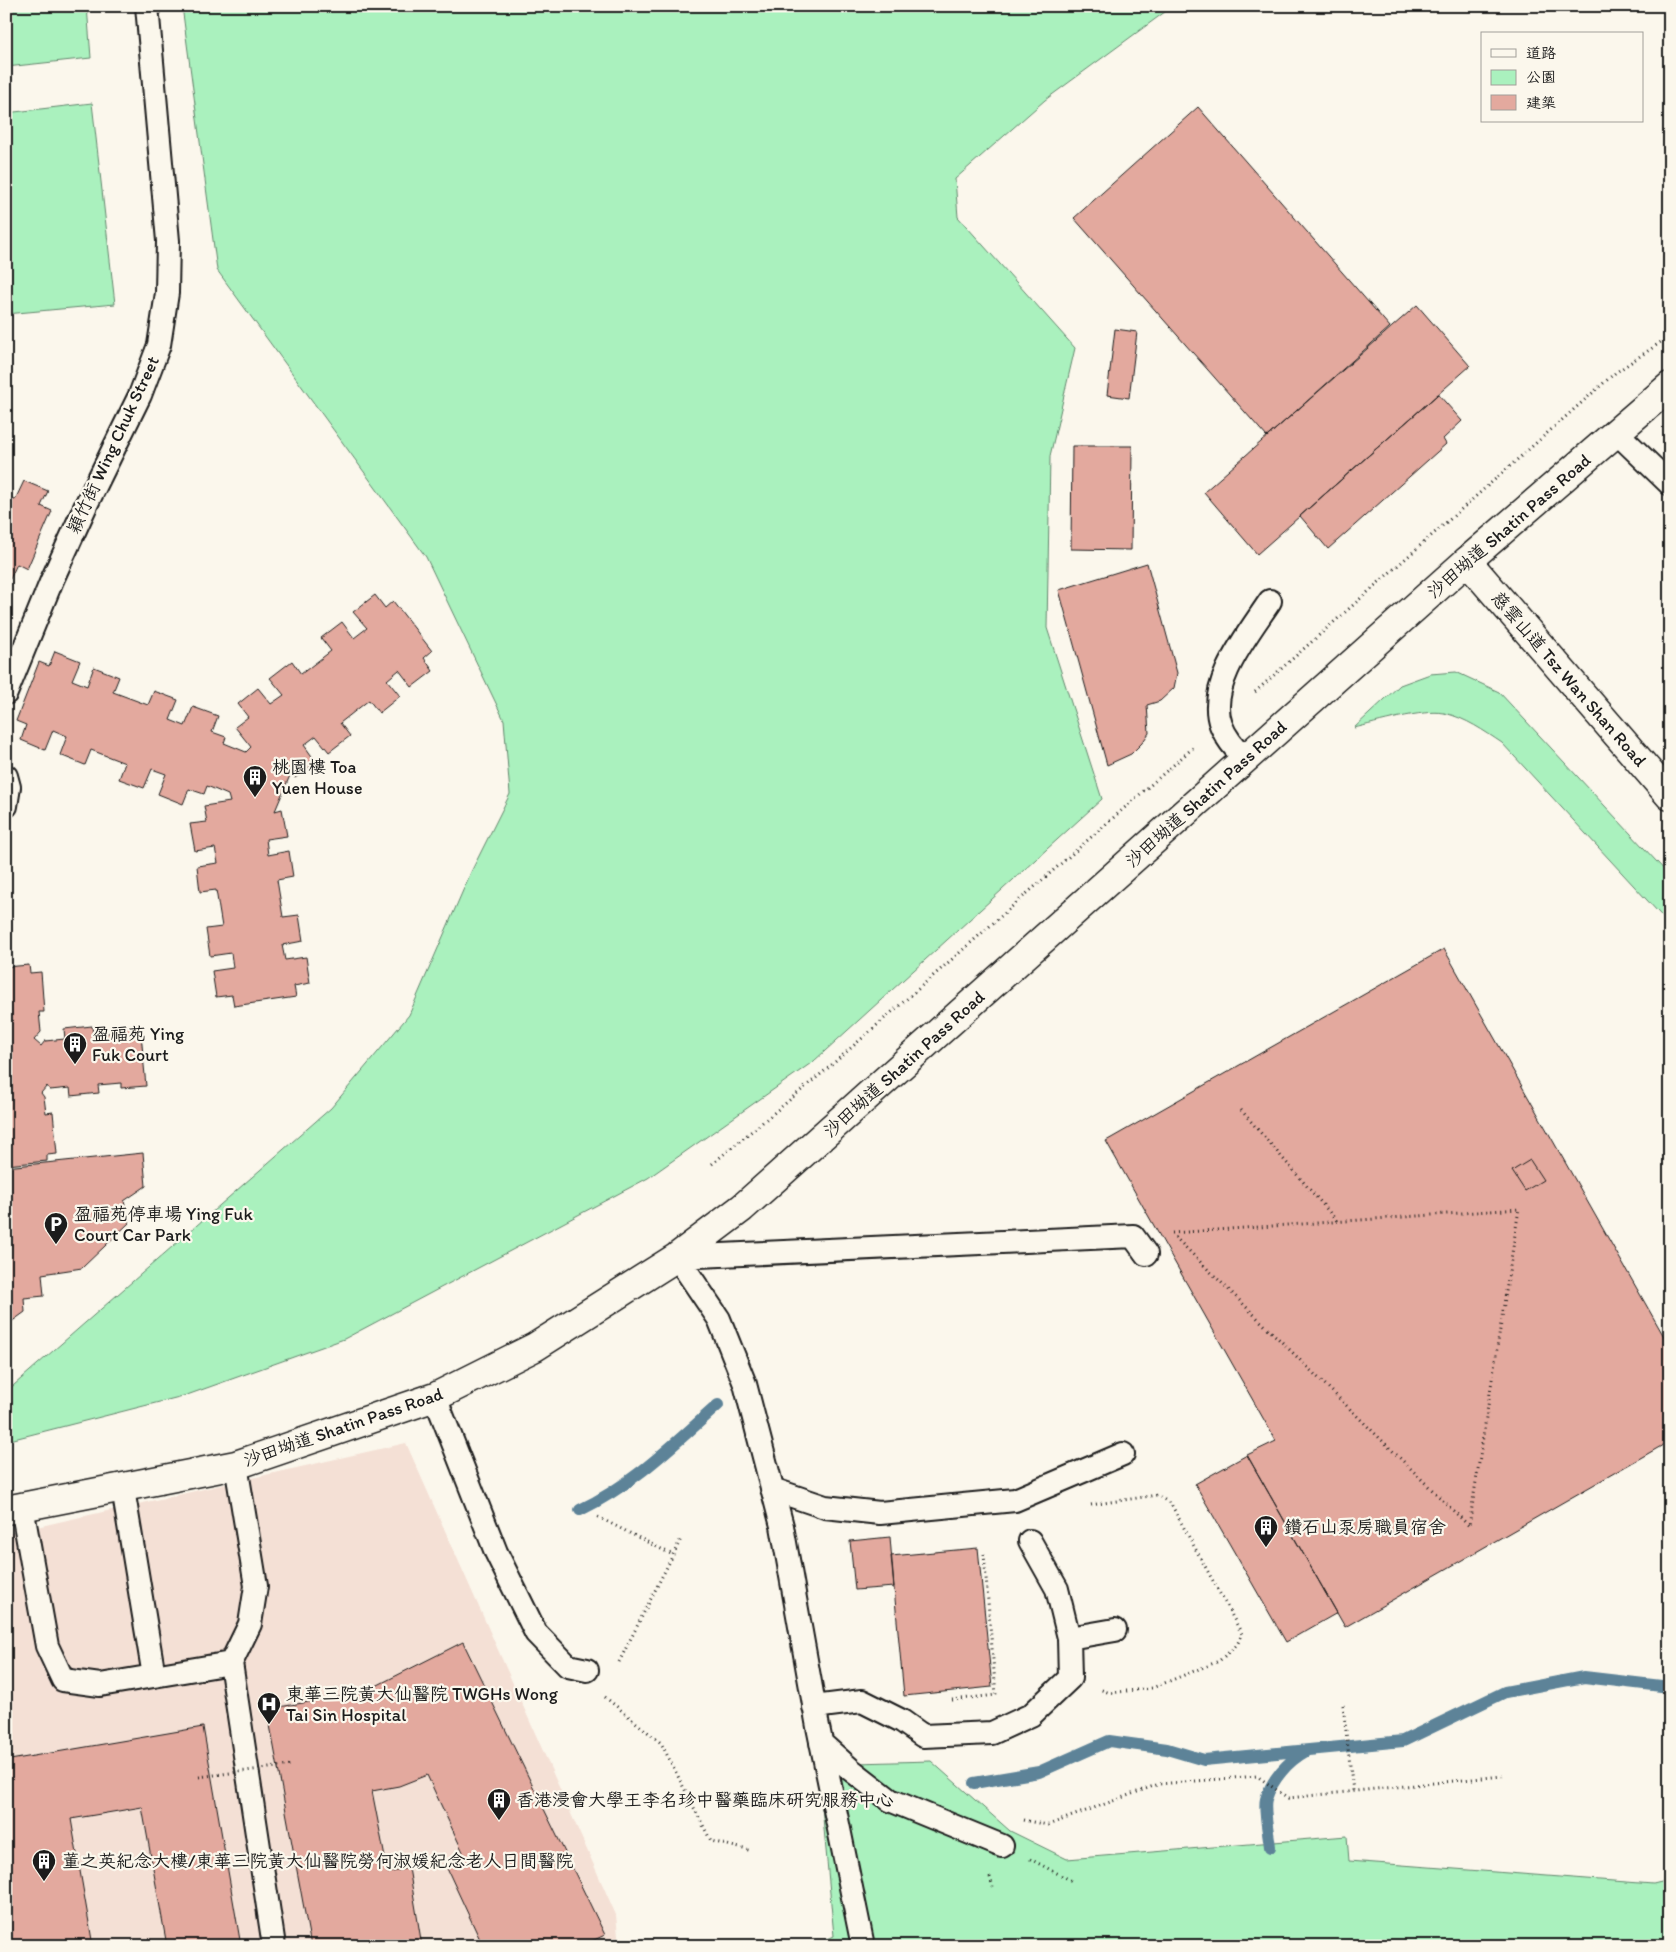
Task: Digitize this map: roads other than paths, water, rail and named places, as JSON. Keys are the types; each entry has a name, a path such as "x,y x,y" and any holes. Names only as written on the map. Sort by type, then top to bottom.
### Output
{"main road":[{"name":"沙田坳道 Shatin Pass Road","path":"14,1509 123,1489 236,1465 436,1397 535,1347 677,1257 742,1208 1467,562 1670,386"},
{"name":"慈雲山道 Tsz Wan Shan Road","path":"1467,562 1670,796"}],"lane":[{"name":"穎竹街 Wing Chuk Street","path":"6,692 86,502 140,395 159,345 167,293 168,241 147,6"},
{"path":"1616,432 1670,484"},
{"path":"1245,759 1228,738 1220,724 1217,700 1231,662 1270,600"},
{"path":"6,776 9,787 6,806"},
{"path":"677,1257 1140,1245"},
{"path":"677,1257 719,1319 745,1384 782,1526 814,1707 863,1946"},
{"path":"436,1397 496,1552 536,1633 578,1668"},
{"path":"772,1489 825,1508 890,1512 1015,1500 1123,1454"},
{"path":"236,1465 256,1586 250,1624 232,1663 274,1946"},
{"path":"123,1489 154,1676"},
{"path":"14,1509 47,1646 63,1680 100,1685 232,1663"},
{"path":"814,1707 862,1701 902,1721 923,1736 992,1734 1031,1715 1070,1678 1069,1638 1056,1588 1030,1541"},
{"path":"1069,1638 1115,1630"},
{"path":"821,1743 850,1769 890,1800 1002,1846"}],"waterway":[{"path":"580,1510 618,1489 669,1449 718,1405"},
{"path":"974,1783 1039,1772 1109,1741 1167,1749 1204,1760 1403,1741 1505,1692 1584,1677 1670,1687"},
{"path":"1270,1847 1266,1822 1266,1799 1272,1784 1282,1771 1306,1751"}],"place":[{"name":"桃園樓 Toa Yuen House","path":"255,798"},
{"name":"盈福苑 Ying Fuk Court","path":"75,1065"},
{"name":"盈福苑停車場 Ying Fuk Court Car Park","path":"56,1245"},
{"name":"鑽石山泵房職員宿舍","path":"1266,1548"},
{"name":"東華三院黃大仙醫院 TWGHs Wong Tai Sin Hospital","path":"269,1725"},
{"name":"香港浸會大學王李名珍中醫藥臨床研究服務中心","path":"499,1821"},
{"name":"董之英紀念大樓/東華三院黃大仙醫院勞何淑媛紀念老人日間醫院","path":"44,1882"}]}
